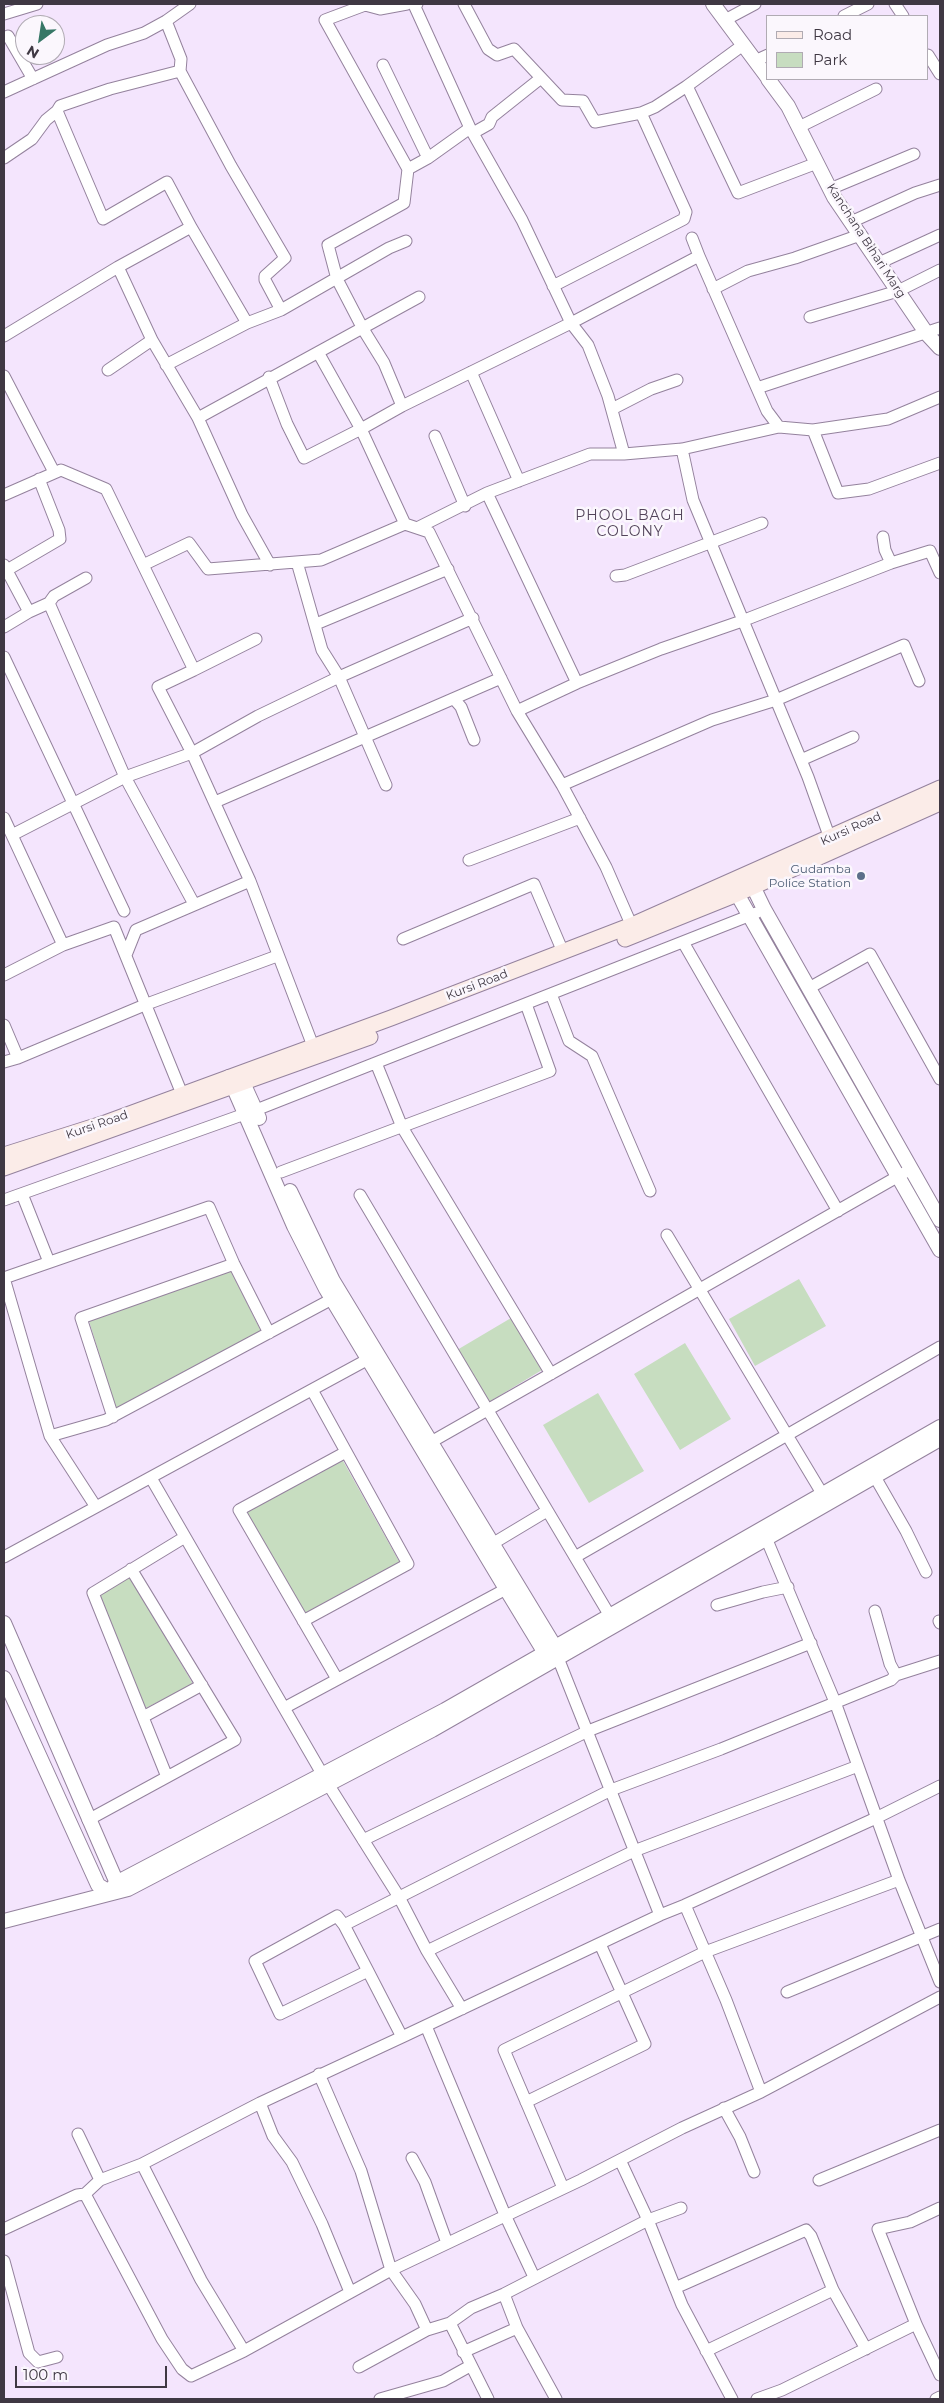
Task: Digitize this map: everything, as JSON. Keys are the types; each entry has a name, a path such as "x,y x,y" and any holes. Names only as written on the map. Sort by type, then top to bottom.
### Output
{"main road":[{"name":"Kursi Road","path":"832,844 940,788"},
{"name":"Kursi Road","path":"4,1168 634,930 832,844 940,803"},
{"name":"Kursi Road","path":"4,1155 105,1123 182,1094 237,1080 313,1046 563,952 634,930"}],"street":[{"path":"4,14 37,4"},
{"path":"4,92 107,44 144,33 166,22 190,4"},
{"path":"402,406 384,363 363,329 337,279 328,245 404,203 408,169 325,20 365,5 380,9 407,4"},
{"path":"417,4 415,7 472,131 522,220 571,323 588,344 612,410 624,454"},
{"path":"464,4 488,49 497,55 514,49 562,100 583,101 595,122 641,113 655,107 743,46"},
{"name":"Kanchana Bihari Marg","path":"713,4 766,76"},
{"path":"725,20 755,4"},
{"path":"846,15 868,4"},
{"path":"895,4 902,15"},
{"path":"166,22 181,59 180,71 230,166 285,258 264,276 264,280 281,310"},
{"path":"4,25 6,37 33,79"},
{"path":"755,61 766,55"},
{"path":"929,57 940,74"},
{"path":"382,65 428,158"},
{"path":"4,158 32,139 46,120 60,106 110,89 180,71"},
{"path":"408,169 472,131 489,124 498,111 541,78"},
{"name":"Kanchana Bihari Marg","path":"769,80 788,106 830,189 851,222 927,334 940,348"},
{"path":"687,86 738,193 817,163"},
{"path":"798,127 876,90"},
{"path":"57,110 103,218 167,182 247,323"},
{"path":"553,286 684,219 686,212 641,113"},
{"path":"830,189 914,154"},
{"path":"851,222 916,193 940,185"},
{"path":"4,336 118,267 192,227"},
{"path":"879,263 940,234"},
{"path":"714,289 748,271 795,258 860,235"},
{"path":"692,238 767,411 779,427"},
{"path":"166,365 247,323 281,310 389,248 406,241"},
{"path":"269,377 287,424 300,454 304,458 402,406 571,323 699,256"},
{"path":"118,267 152,340 198,418 242,515 270,565"},
{"path":"810,317 898,290 940,270"},
{"path":"198,418 269,377 319,354 419,298"},
{"path":"757,388 927,334 940,328"},
{"path":"108,370 152,340"},
{"path":"319,354 361,429 404,524"},
{"path":"471,372 519,481"},
{"path":"4,376 54,472"},
{"path":"612,410 652,389 677,380"},
{"path":"419,527 488,493 590,454 624,454 682,449 779,427 813,430 888,419 940,397"},
{"path":"813,430 838,493 869,489 940,463"},
{"path":"435,436 465,506"},
{"path":"682,449 693,500 801,760 832,844"},
{"path":"4,495 60,470 106,489 194,670"},
{"path":"29,612 5,568 60,540 59,530 39,479"},
{"path":"488,493 577,683"},
{"path":"616,576 625,575 711,544 762,523"},
{"path":"143,565 189,543 208,569 321,560 404,524 419,527 429,532 473,618 517,712 580,818 606,867 634,930"},
{"path":"883,537 885,550 891,563"},
{"path":"517,712 577,683 661,649 742,621 891,563 930,551 940,573"},
{"path":"297,562 322,650 339,677 386,785"},
{"path":"316,624 448,569"},
{"path":"4,627 49,603 54,596 86,578"},
{"path":"49,603 124,776 194,904"},
{"path":"12,835 124,776 192,753 258,716 339,677 473,618"},
{"path":"256,639 158,687 192,753 250,881 277,956 313,1046"},
{"path":"562,785 712,720 776,700 904,645 919,681"},
{"path":"4,657 75,802 124,911"},
{"path":"215,802 501,678"},
{"path":"454,699 461,707 474,740"},
{"path":"801,760 853,737"},
{"path":"4,818 63,945"},
{"path":"469,860 580,818"},
{"path":"751,880 764,909 940,1220"},
{"path":"126,955 136,930 250,881"},
{"path":"403,938 534,884 563,952"},
{"path":"734,888 940,1250"},
{"path":"4,1200 251,1112 764,909"},
{"path":"4,975 63,945 114,927 147,1004 182,1094"},
{"path":"683,942 838,1211"},
{"path":"809,988 870,954 940,1079"},
{"path":"4,1062 18,1058 147,1004 277,956"},
{"path":"551,994 569,1041 592,1056 650,1190"},
{"path":"281,1172 550,1070 526,1004"},
{"path":"4,1025 18,1058"},
{"path":"376,1063 402,1126 551,1374"},
{"path":"237,1080 309,1235 373,1357 426,1445 506,1588 553,1653"},
{"path":"251,1112 294,1226 332,1299 373,1357"},
{"path":"426,1445 911,1169"},
{"path":"22,1194 49,1262"},
{"path":"360,1195 610,1616"},
{"path":"96,1507 50,1436 4,1278 209,1207 234,1264 270,1333"},
{"path":"667,1235 788,1434 825,1499"},
{"path":"113,1417 81,1318 234,1264"},
{"path":"50,1436 113,1417 332,1299"},
{"path":"575,1557 940,1347"},
{"path":"4,1557 373,1357"},
{"path":"303,1621 408,1564 312,1390"},
{"path":"553,1653 825,1499 940,1427"},
{"path":"825,1499 875,1477 940,1439"},
{"path":"426,1445 492,1544 553,1653 588,1731 660,1915"},
{"path":"337,1679 239,1510 346,1452"},
{"path":"875,1477 906,1531 926,1572"},
{"path":"150,1478 325,1779 399,1898 427,1951 462,2009"},
{"path":"492,1544 547,1511"},
{"path":"765,1534 834,1702 899,1880 940,1982"},
{"path":"4,1922 72,1905 115,1889 325,1779 432,1730 610,1616 765,1534"},
{"path":"167,1777 93,1593 185,1537"},
{"path":"88,1820 235,1740 131,1569"},
{"path":"717,1605 788,1587"},
{"path":"284,1708 506,1588"},
{"path":"875,1611 890,1664 896,1675"},
{"path":"4,1623 88,1820 115,1889"},
{"path":"363,1840 588,1731 810,1643"},
{"path":"344,1925 611,1790 721,1749 891,1680 896,1675 940,1661"},
{"path":"4,1678 98,1885 115,1889"},
{"path":"143,1718 202,1685"},
{"path":"427,1951 634,1851 858,1766"},
{"path":"4,2229 84,2194 100,2180 142,2164 319,2074 426,2026 660,1915 876,1818 940,1786"},
{"path":"563,2188 504,2050 622,1991 706,1953 899,1880"},
{"path":"685,1905 761,2092"},
{"path":"368,1971 280,2014 255,1961 337,1916 344,1925 368,1971 402,2037"},
{"path":"788,1992 940,1929"},
{"path":"526,2102 645,2044 600,1944"},
{"path":"84,2194 162,2339 182,2369 191,2376 244,2351 391,2270 563,2188 724,2108 761,2092 940,1997"},
{"path":"426,2026 505,2215 534,2277"},
{"path":"319,2074 361,2171 391,2270 415,2304 427,2330"},
{"path":"260,2103 273,2136 292,2162 322,2224 350,2292"},
{"path":"724,2108 740,2137 754,2172"},
{"path":"820,2180 940,2130"},
{"path":"78,2134 100,2180"},
{"path":"412,2158 425,2182 447,2243"},
{"path":"620,2160 648,2220 675,2288 732,2399"},
{"path":"142,2164 202,2280 244,2351"},
{"path":"359,2367 427,2330 450,2323 471,2308 504,2294 648,2220 681,2208"},
{"path":"940,2208 910,2222 878,2229 916,2324 940,2374"},
{"path":"675,2288 806,2230 811,2236 833,2290 866,2349"},
{"path":"4,2261 29,2353 38,2362 56,2357"},
{"path":"706,2351 833,2290"},
{"path":"504,2294 517,2328 556,2399"},
{"path":"450,2323 488,2399"},
{"path":"757,2399 782,2390 916,2324"},
{"path":"463,2352 517,2328"},
{"path":"380,2399 443,2381 470,2366"},
{"path":"936,2399 940,2397"}],"green space":[{"path":"230,1270 261,1331 116,1409 89,1321"},
{"path":"799,1279 826,1326 755,1366 729,1319"},
{"path":"511,1318 542,1370 489,1402 457,1350"},
{"path":"685,1343 731,1419 680,1450 634,1374"},
{"path":"598,1393 644,1471 589,1503 543,1425"},
{"path":"342,1459 400,1563 305,1613 246,1512"},
{"path":"129,1575 193,1684 144,1709 99,1596"}],"place":[{"name":"Gudamba Police Station","path":"861,876"}],"district":[{"name":"PHOOL BAGH COLONY","path":"630,524"}]}
